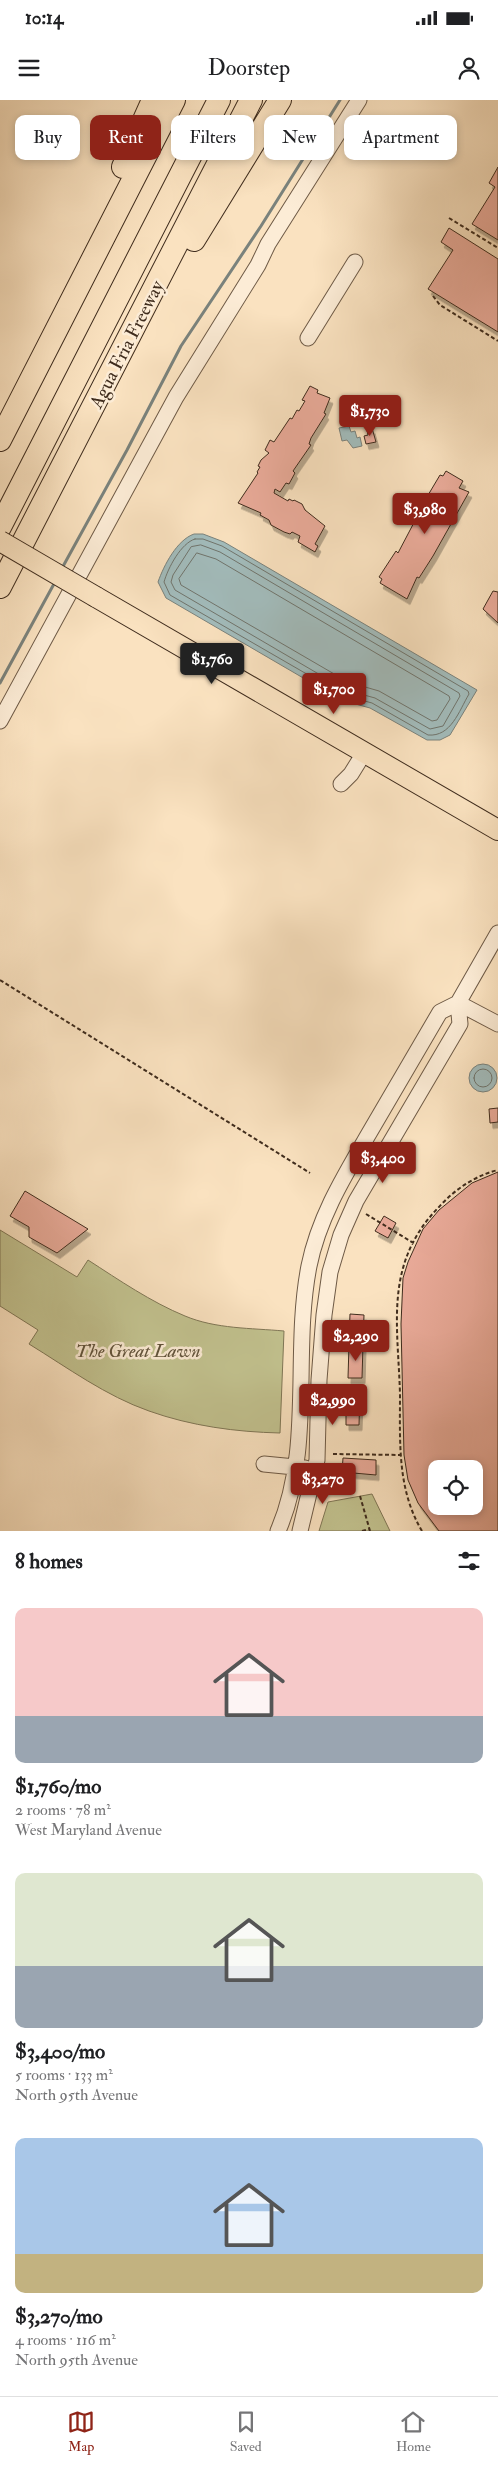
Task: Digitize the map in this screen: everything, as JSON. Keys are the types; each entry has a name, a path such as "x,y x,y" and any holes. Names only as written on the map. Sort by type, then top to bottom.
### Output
{"highway":[{"path":"76,289 89,240 153,100"},
{"path":"0,440 174,100"},
{"path":"0,528 206,100"},
{"path":"0,501 101,321 219,100"},
{"name":"Agua Fria Freeway","path":"0,587 117,364 251,100"},
{"path":"117,364 280,100"}],"main road":[{"path":"0,540 498,830"}],"street":[{"path":"0,721 176,397 258,265 268,244 359,100"},
{"path":"308,338 355,262"},
{"path":"341,784 351,774 364,753"},
{"path":"278,1531 288,1503 296,1467 303,1310 309,1264 320,1226 336,1189 440,1012 458,1003 498,933"},
{"path":"458,1003 498,1024"},
{"path":"300,1531 316,1470 319,1380 324,1315 330,1272 338,1243 356,1201 460,1024 458,1003"},
{"path":"264,1464 316,1470"}],"path":[{"path":"449,218 498,248"},
{"path":"433,296 440,305 498,341"},
{"path":"0,980 310,1173"},
{"path":"422,1531 411,1513 403,1484 400,1455 397,1314 399,1278 412,1242 420,1227 451,1194 470,1182 498,1170"},
{"path":"366,1214 415,1244"},
{"path":"333,1454 400,1455"},
{"path":"360,1496 370,1530 362,1531"}],"green space":[{"name":"The Great Lawn","path":"0,1230 77,1277 88,1260 123,1283 185,1316 209,1323 234,1327 284,1331 280,1433 214,1427 181,1421 149,1411 102,1390 29,1344 38,1330 0,1306"},
{"path":"372,1494 390,1531 319,1531 328,1502"}],"water":[{"path":"349,426 351,432 355,431 357,438 360,437 362,446 353,448 347,440 342,441 339,428"},
{"path":"194,534 203,534 224,542 477,690 450,735 440,740 427,740 370,708 341,700 166,598 158,582 161,575 177,547"},
{"path":"483,1064 493,1068 497,1078 493,1088 483,1092 473,1088 469,1078 473,1068"}],"building":[{"path":"498,167 498,240 472,224 495,187 489,183"},
{"path":"449,228 498,259 498,332 428,289 453,250 441,242"},
{"path":"310,386 318,390 317,393 330,398 324,413 326,414 311,438 309,444 311,445 293,471 295,473 289,484 286,483 280,492 275,489 274,493 288,501 289,499 294,500 302,504 305,510 325,526 315,544 318,546 315,552 298,542 300,536 292,532 290,534 284,532 271,525 269,520 260,515 261,513 238,503 258,473 260,467 258,466 261,460 269,453 265,450 270,440 274,442 290,418 292,419 297,410 299,411 305,401 302,400"},
{"path":"372,428 376,442 366,444 364,436 368,435 367,430"},
{"path":"446,471 463,481 459,488 469,492 433,556 419,578 417,577 407,599 380,583 382,579 379,577 396,551 398,553 418,512 440,475 443,476"},
{"path":"493,591 498,592 498,623 483,609"},
{"path":"498,1108 498,1122 490,1123 489,1109"},
{"path":"498,1172 498,1531 439,1531 418,1503 408,1480 404,1455 401,1324 403,1278 423,1229 439,1210 472,1183"},
{"path":"25,1191 88,1229 57,1253 29,1237 29,1227 10,1216"},
{"path":"384,1216 396,1223 388,1238 375,1231"},
{"path":"350,1314 364,1315 363,1341 349,1340"},
{"path":"349,1345 363,1345 362,1378 348,1378"},
{"path":"346,1392 360,1392 359,1425 346,1425"},
{"path":"343,1458 376,1460 376,1475 342,1472"}],"waterway":[{"path":"61,570 127,450 181,346 261,226 340,100"},
{"path":"0,683 55,582"}]}
